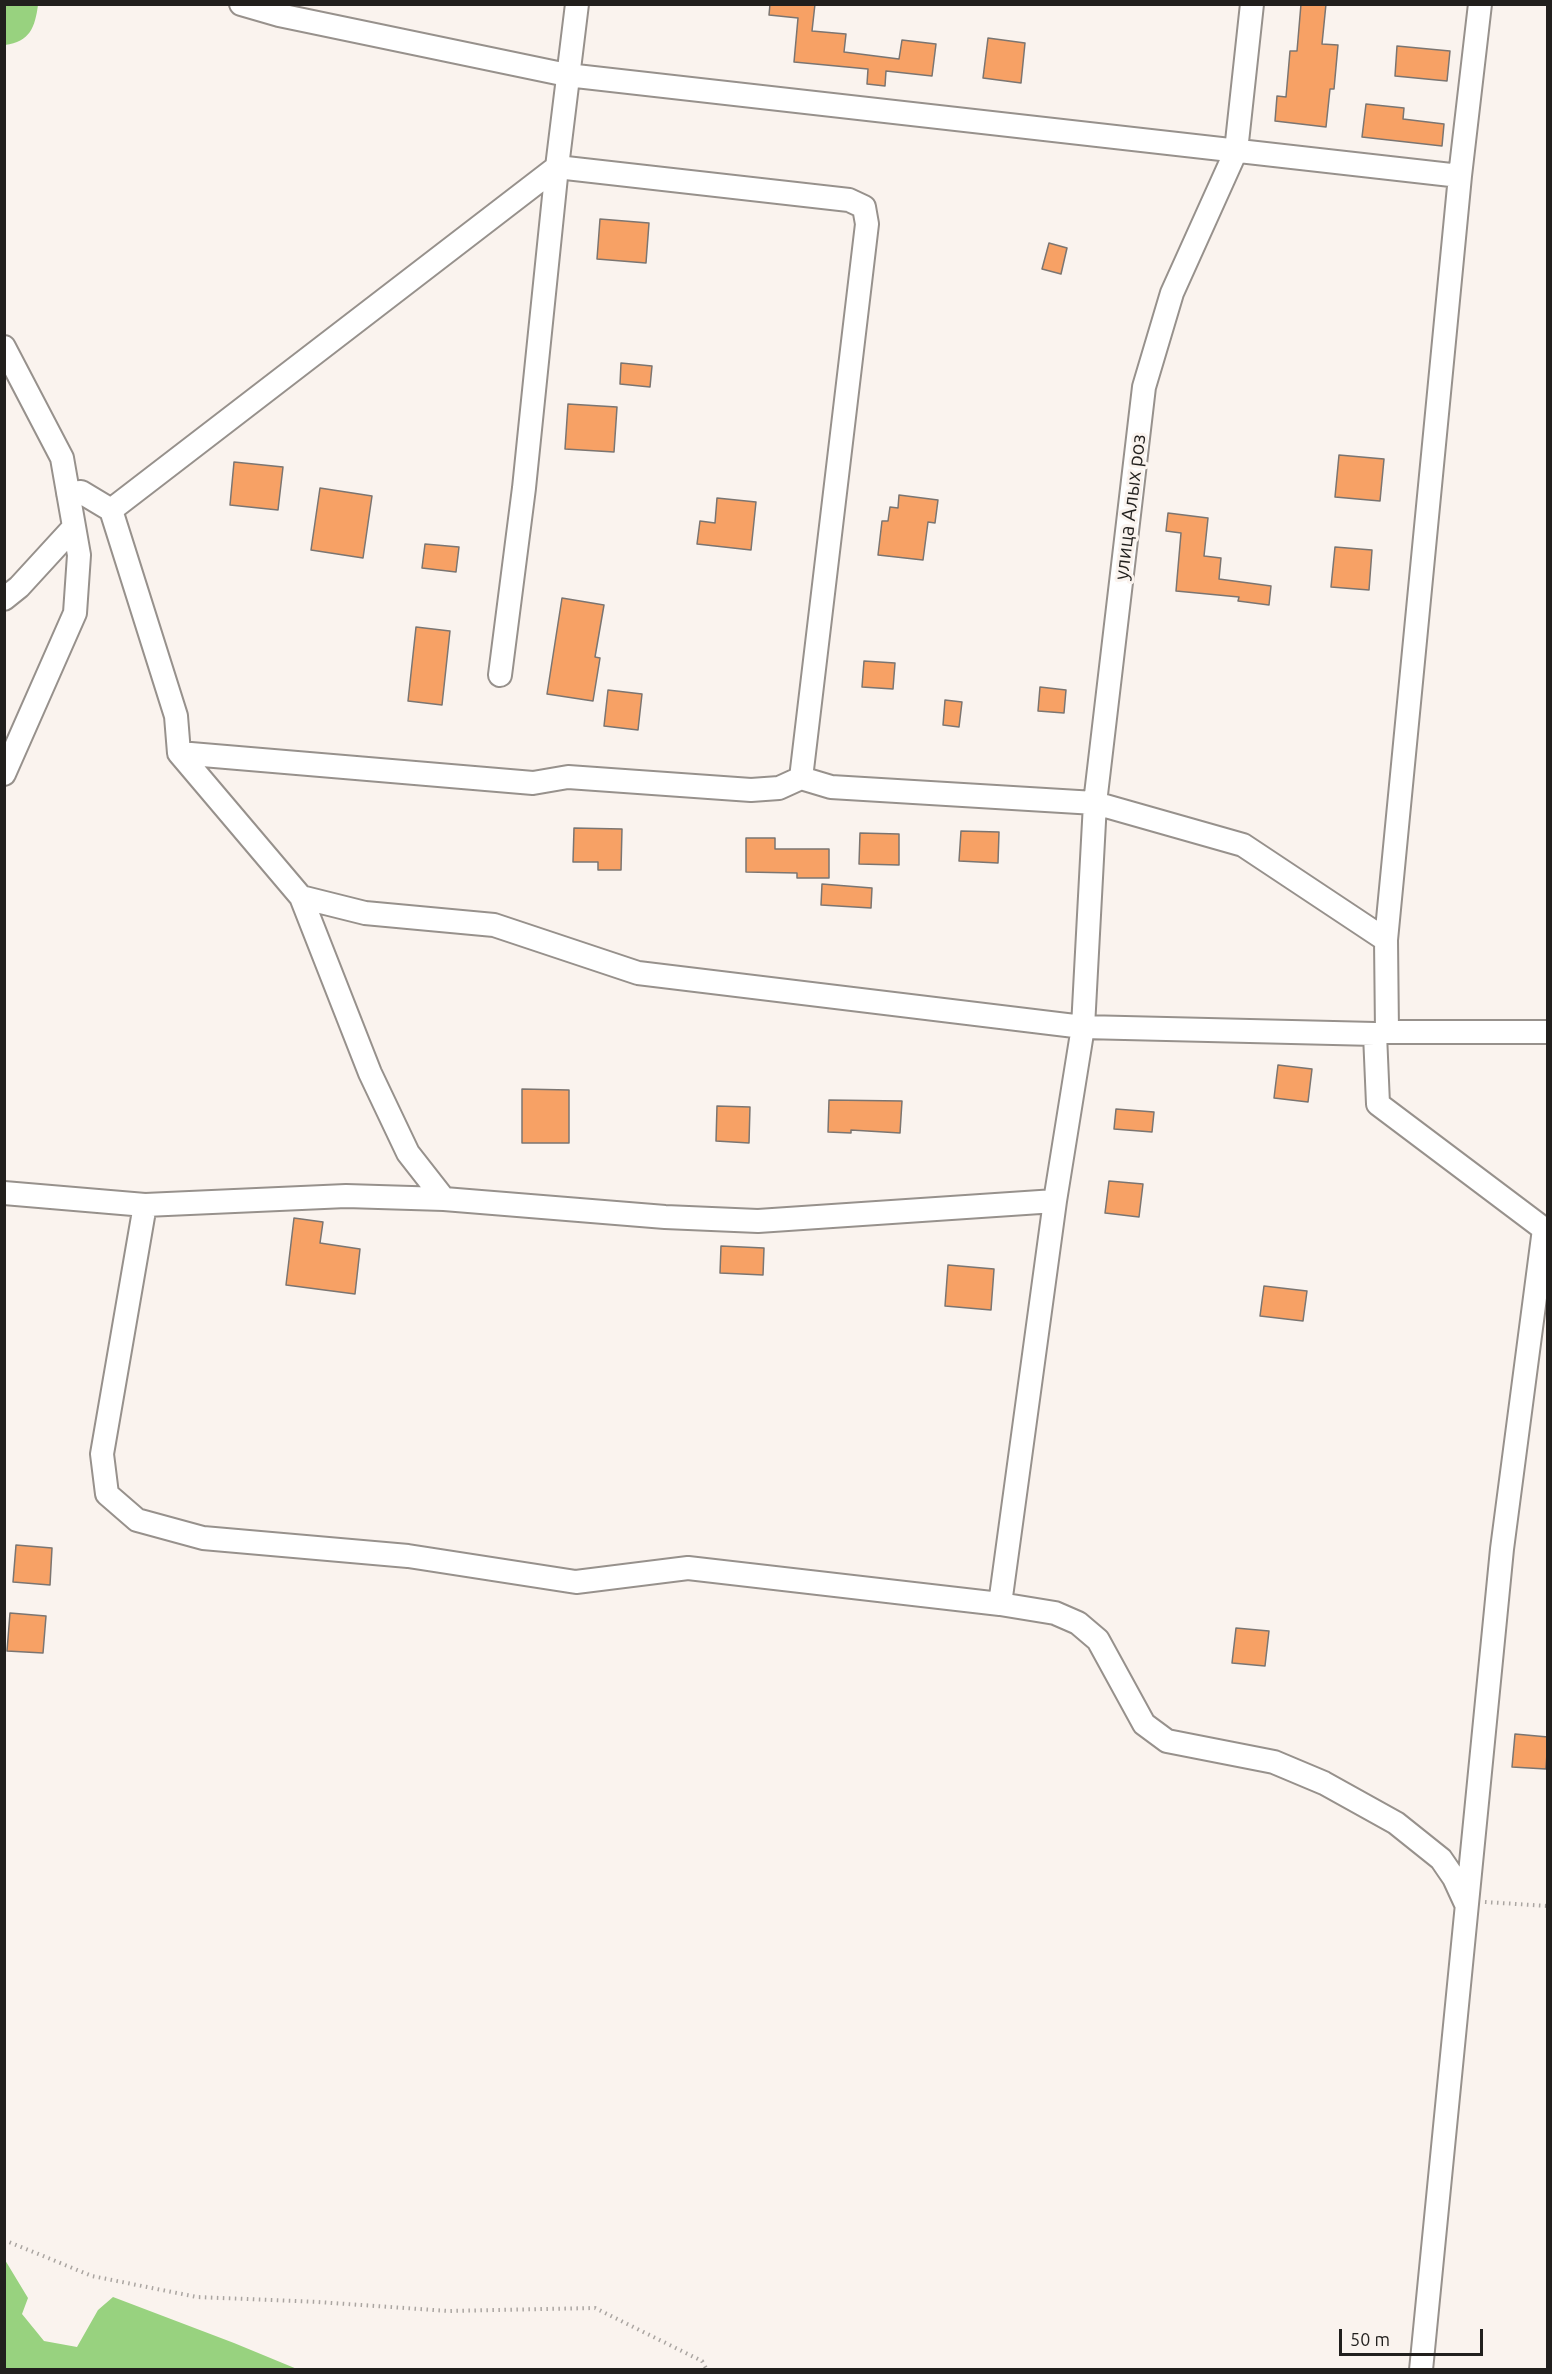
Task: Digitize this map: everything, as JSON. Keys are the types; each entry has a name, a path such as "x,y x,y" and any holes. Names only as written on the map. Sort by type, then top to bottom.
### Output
{"street":[{"path":"241,4 279,15 567,75 1460,176"},
{"path":"500,675 524,488 567,75 577,4"},
{"name":"улица Алых роз","path":"1000,1604 1055,1201 1083,1027 1095,803 1144,387 1172,293 1236,151 1252,4"},
{"path":"1421,2370 1502,1549 1544,1229 1378,1104 1386,940 1460,176 1480,4"},
{"path":"111,510 557,167 849,200 864,207 867,224 801,778"},
{"path":"4,346 62,458 79,555 75,613 4,774"},
{"path":"68,493 81,492 111,510 176,716 179,753 301,897 370,1073 408,1154 444,1199"},
{"path":"4,599 19,587 74,527"},
{"path":"179,753 532,783 568,777 751,790 779,788 801,778 831,787 1095,803 1243,845 1386,940"},
{"path":"301,897 365,913 494,925 638,973 1083,1027 1381,1033 1548,1032"},
{"path":"4,1192 145,1205 346,1196 444,1199 665,1217 758,1221 1055,1201"},
{"path":"145,1205 102,1454 106,1494 137,1520 203,1538 408,1556 576,1582 688,1568 1000,1604 1055,1613 1078,1623 1098,1640 1144,1724 1167,1741 1274,1762 1324,1784 1396,1823 1441,1859 1467,1902"}],"path":[{"path":"1467,1902 1548,1906"},
{"path":"4,2240 92,2276 197,2297 448,2311 595,2307 702,2361 706,2370"}],"green space":[{"path":"4,5 38,5 33,27 26,37 5,45"},
{"path":"5,2260 28,2298 22,2314 44,2341 77,2347 98,2310 113,2297 297,2369 5,2369"}],"building":[{"path":"770,4 815,4 812,31 846,34 844,52 899,59 902,40 936,44 932,76 886,71 885,86 867,84 868,69 794,62 798,18 769,15"},
{"path":"1301,4 1326,4 1322,44 1338,45 1334,89 1330,89 1326,127 1275,121 1277,96 1286,97 1290,51 1297,51"},
{"path":"988,38 1025,43 1021,83 983,78"},
{"path":"1397,46 1450,51 1447,81 1395,76"},
{"path":"1366,104 1404,108 1403,119 1444,124 1442,146 1362,137"},
{"path":"600,219 649,223 646,263 597,259"},
{"path":"1049,243 1067,248 1061,274 1042,269"},
{"path":"621,363 652,366 650,387 620,384"},
{"path":"568,404 617,407 614,452 565,449"},
{"path":"1339,455 1384,459 1380,501 1335,497"},
{"path":"234,462 283,467 278,510 230,505"},
{"path":"320,488 372,496 363,558 311,550"},
{"path":"899,495 938,500 935,523 928,522 923,560 878,555 882,521 888,521 890,507 898,508"},
{"path":"717,498 756,502 751,550 697,544 700,521 715,523"},
{"path":"1168,513 1208,518 1204,556 1221,558 1219,579 1271,586 1269,605 1238,601 1239,597 1176,591 1181,533 1166,531"},
{"path":"425,544 459,547 456,572 422,568"},
{"path":"1335,547 1372,550 1369,590 1331,587"},
{"path":"562,598 604,605 595,657 600,658 593,701 547,694"},
{"path":"416,627 450,631 442,705 408,701"},
{"path":"864,661 895,663 893,689 862,687"},
{"path":"1040,687 1066,690 1064,713 1038,711"},
{"path":"608,690 642,694 638,730 604,726"},
{"path":"945,700 962,702 959,727 943,725"},
{"path":"574,828 622,829 621,870 598,870 598,862 573,862"},
{"path":"961,831 999,832 998,863 959,861"},
{"path":"860,833 899,834 899,865 859,864"},
{"path":"746,838 775,838 775,849 829,849 829,878 797,878 797,873 746,872"},
{"path":"822,884 872,888 871,908 821,905"},
{"path":"1278,1065 1312,1069 1308,1102 1274,1098"},
{"path":"522,1089 569,1090 569,1143 522,1143"},
{"path":"829,1100 902,1101 900,1133 851,1130 851,1133 828,1132"},
{"path":"717,1106 750,1107 749,1143 716,1141"},
{"path":"1116,1109 1154,1112 1152,1132 1114,1129"},
{"path":"1109,1181 1143,1184 1139,1217 1105,1213"},
{"path":"294,1218 323,1222 320,1243 360,1249 355,1294 286,1285"},
{"path":"721,1246 764,1248 763,1275 720,1273"},
{"path":"948,1265 994,1269 991,1310 945,1306"},
{"path":"1264,1286 1307,1291 1303,1321 1260,1316"},
{"path":"16,1545 52,1548 50,1585 13,1582"},
{"path":"10,1613 46,1616 43,1653 7,1651"},
{"path":"1236,1628 1269,1631 1265,1666 1232,1663"},
{"path":"1515,1734 1548,1737 1546,1769 1512,1767"}]}
